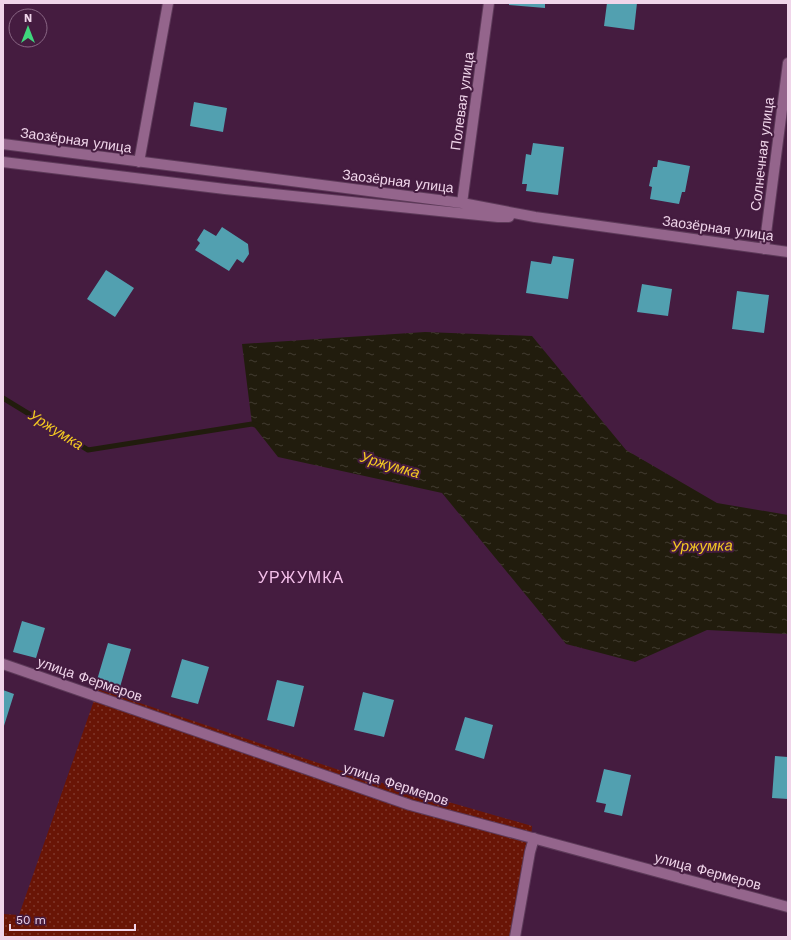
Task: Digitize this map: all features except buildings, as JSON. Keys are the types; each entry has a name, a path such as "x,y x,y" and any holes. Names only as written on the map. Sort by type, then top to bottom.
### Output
{"street":[{"path":"138,162 168,3"},
{"name":"Полевая улица","path":"462,203 489,3"},
{"name":"Солнечная улица","path":"764,249 788,63"},
{"name":"Заозёрная улица","path":"3,144 462,203 535,217 788,252"},
{"path":"3,162 225,189 498,217 535,217"},
{"name":"улица Фермеров","path":"3,664 410,805 788,907"},
{"path":"515,937 530,852 534,838"}],"shaded area":[{"path":"98,689 348,773 532,826 530,852 515,937 3,937 3,914 19,915"}],"water":[{"path":"425,332 532,336 626,450 717,503 788,515 788,634 707,630 635,662 566,644 442,493 278,457 252,424 242,344"}],"waterway":[{"name":"Уржумка","path":"3,398 88,450 252,424 259,426"}],"district":[{"name":"УРЖУМКА","path":"301,577"}]}
